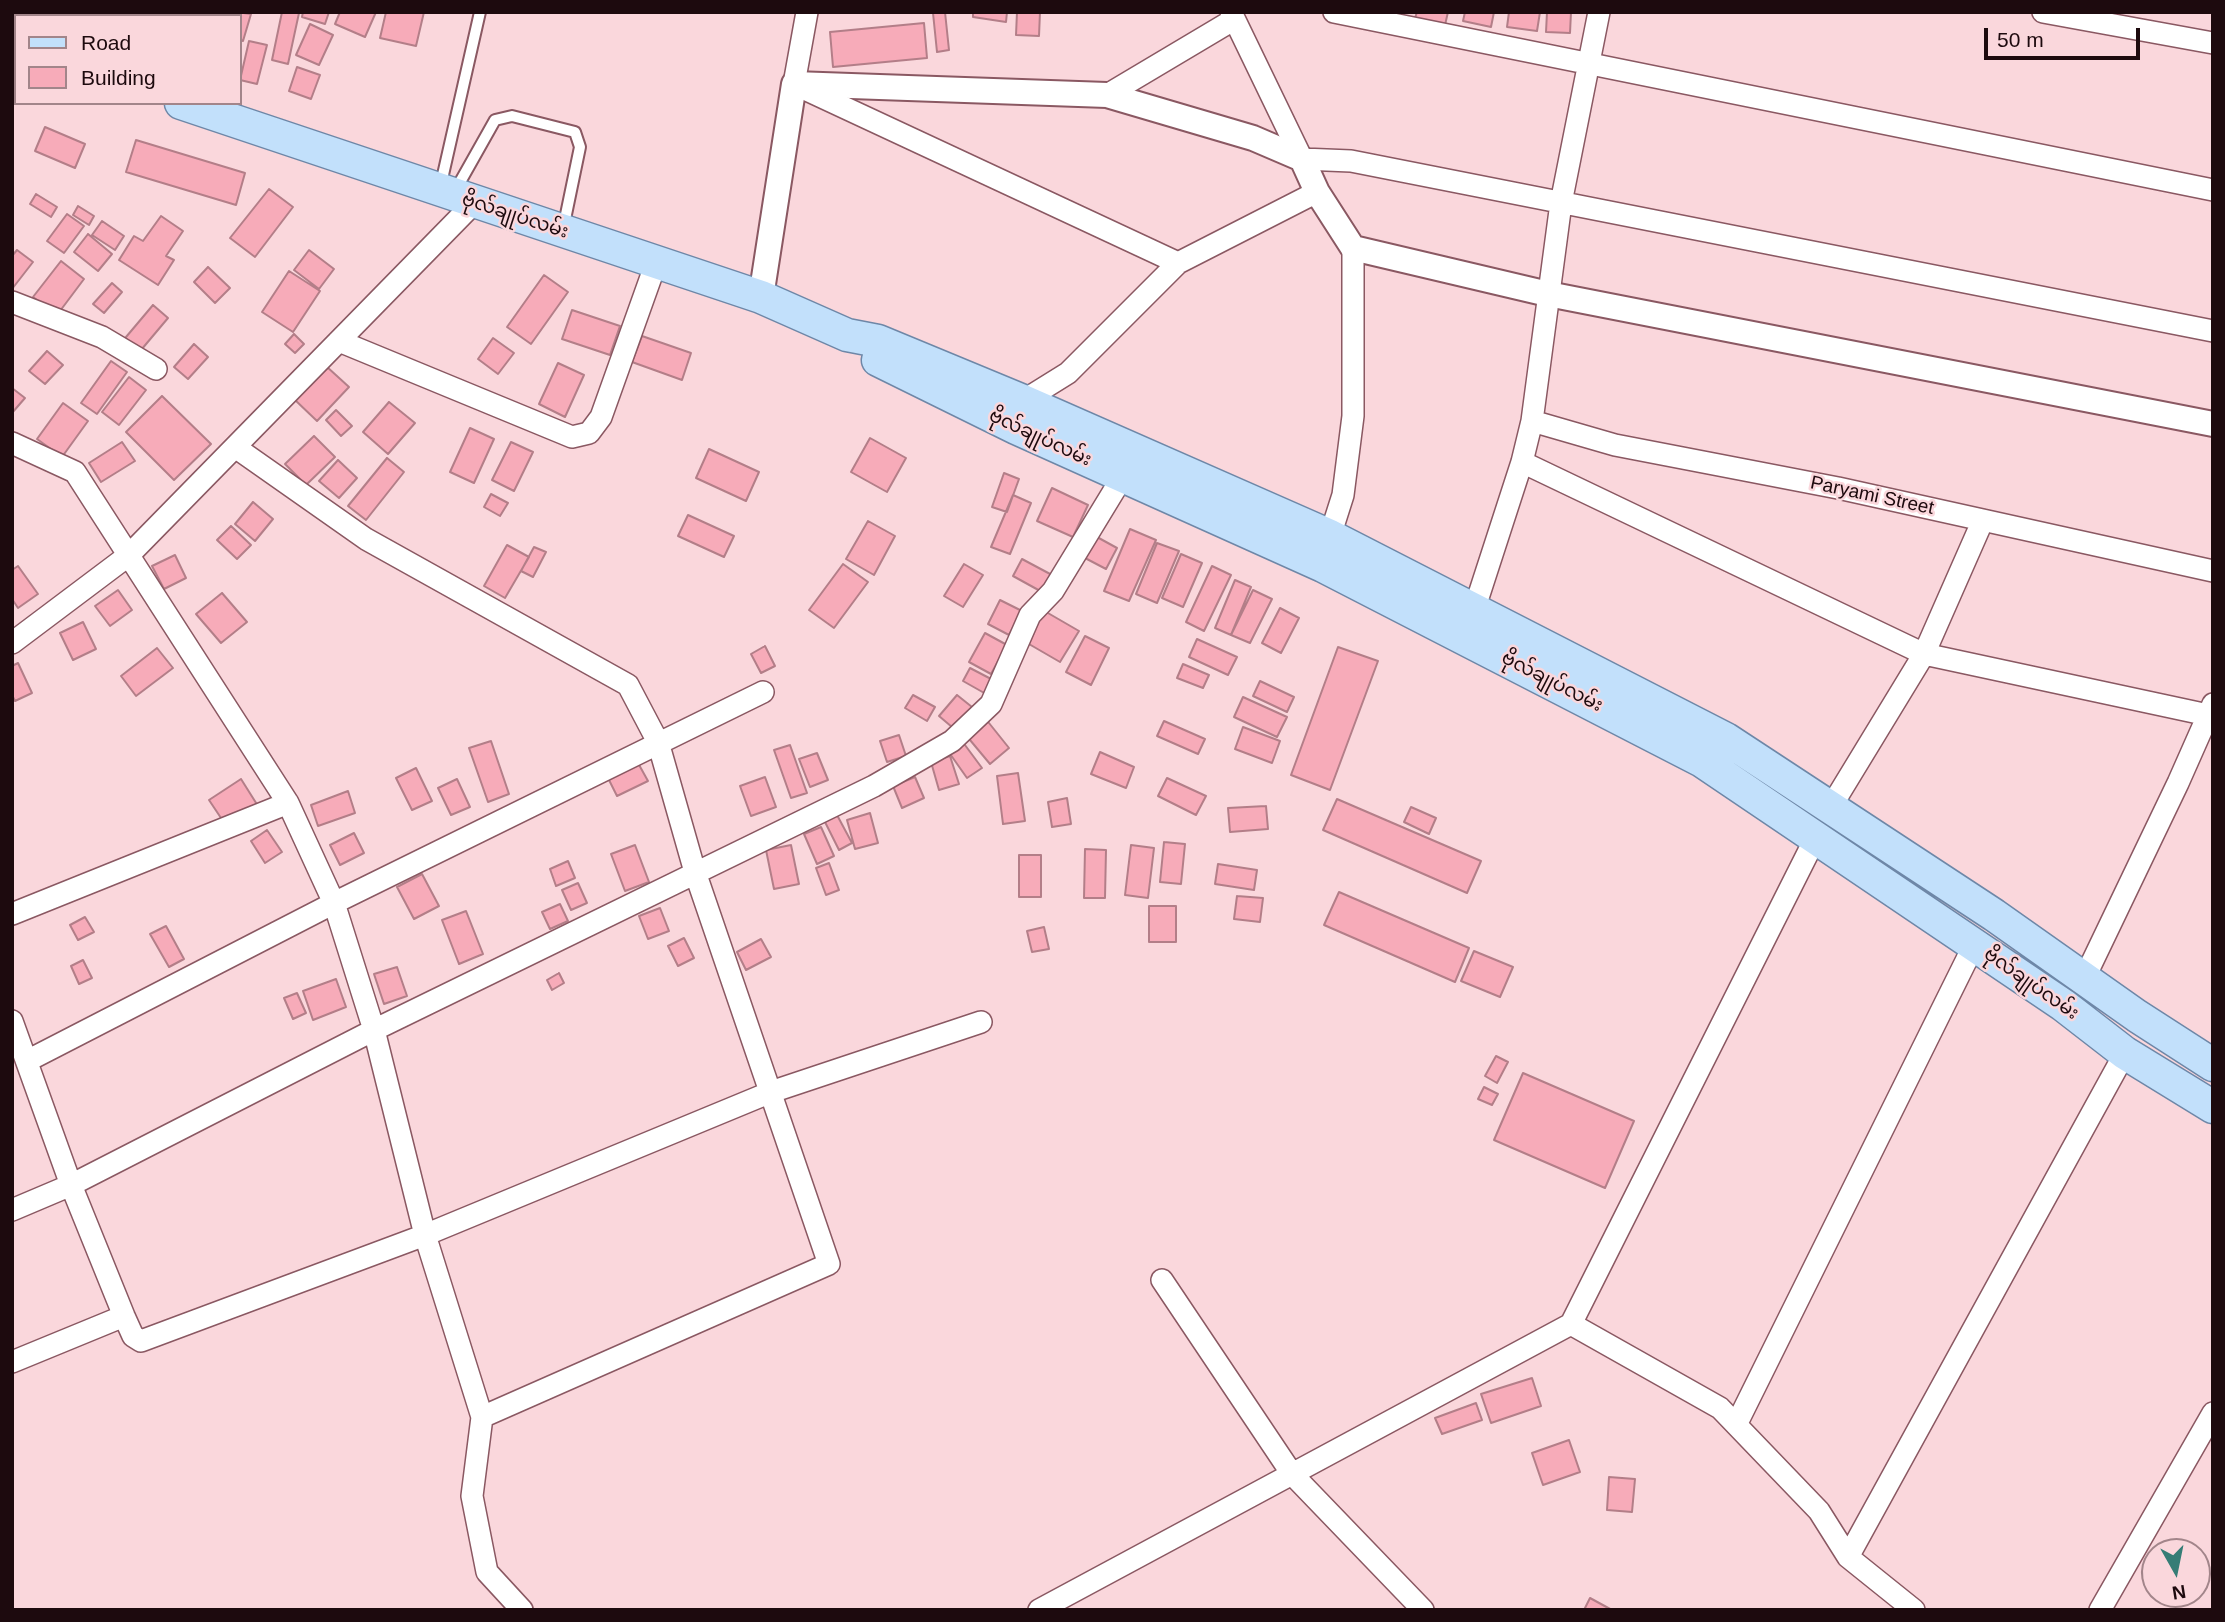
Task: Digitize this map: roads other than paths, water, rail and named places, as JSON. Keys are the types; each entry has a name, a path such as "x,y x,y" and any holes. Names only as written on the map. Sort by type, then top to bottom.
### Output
{"main road":[{"name":"ဗိုလ်ချုပ်လမ်း","path":"187,105 761,298 847,335 878,341 1023,401 1330,536 1726,739 1823,823 1974,945 2063,1005 2125,1053 2213,1107"},
{"name":"ဗိုလ်ချုပ်လမ်း","path":"847,335 885,366 1323,566 1823,823 1994,915 2213,1065"}],"street":[{"path":"761,298 807,12"},
{"path":"1334,12 2213,190"},
{"path":"1474,610 1522,463 1531,421 1561,203 1599,12"},
{"path":"2043,12 2213,43"},
{"path":"1107,95 1232,16 1317,192 1353,248 1353,416 1342,495 1330,536"},
{"path":"794,84 1107,95 1253,138 1302,159 1351,161 2213,331"},
{"path":"794,84 1178,263"},
{"path":"1023,401 1068,373 1178,263 1317,192"},
{"path":"12,643 130,555 339,341 455,196"},
{"path":"1353,248 1548,294 2213,424"},
{"path":"339,341 572,437 589,432 601,417 656,263"},
{"path":"12,302 102,337 156,369"},
{"name":"Paryami Street","path":"1531,421 1615,445 1838,488 2213,571"},
{"path":"12,443 75,472 288,803 334,904 374,1030 425,1235 482,1417 472,1496 487,1572 522,1610"},
{"path":"234,447 366,539 628,685 658,742 695,872 829,1264 482,1417"},
{"path":"1522,463 1924,654 2210,709 2084,979"},
{"path":"12,1210 71,1185 374,1030 874,786 952,741 990,704 1030,615 1053,591 1123,475"},
{"path":"1039,1610 1571,1324 1823,823 1924,654 1983,520"},
{"path":"27,1061 334,904 763,692"},
{"path":"12,914 288,803"},
{"path":"1737,1423 1974,945"},
{"path":"12,1021 71,1185 124,1316 133,1336 141,1341 425,1235 771,1092 981,1022"},
{"path":"1849,1558 2125,1053"},
{"path":"1162,1280 1292,1474 1423,1610"},
{"path":"12,1362 124,1316"},
{"path":"1571,1324 1720,1408 1819,1511 1849,1558 1914,1610"},
{"path":"2100,1610 2213,1413"}],"lane":[{"path":"455,196 480,12"},
{"path":"455,196 495,120 512,116 575,132 580,147 562,232"}]}
